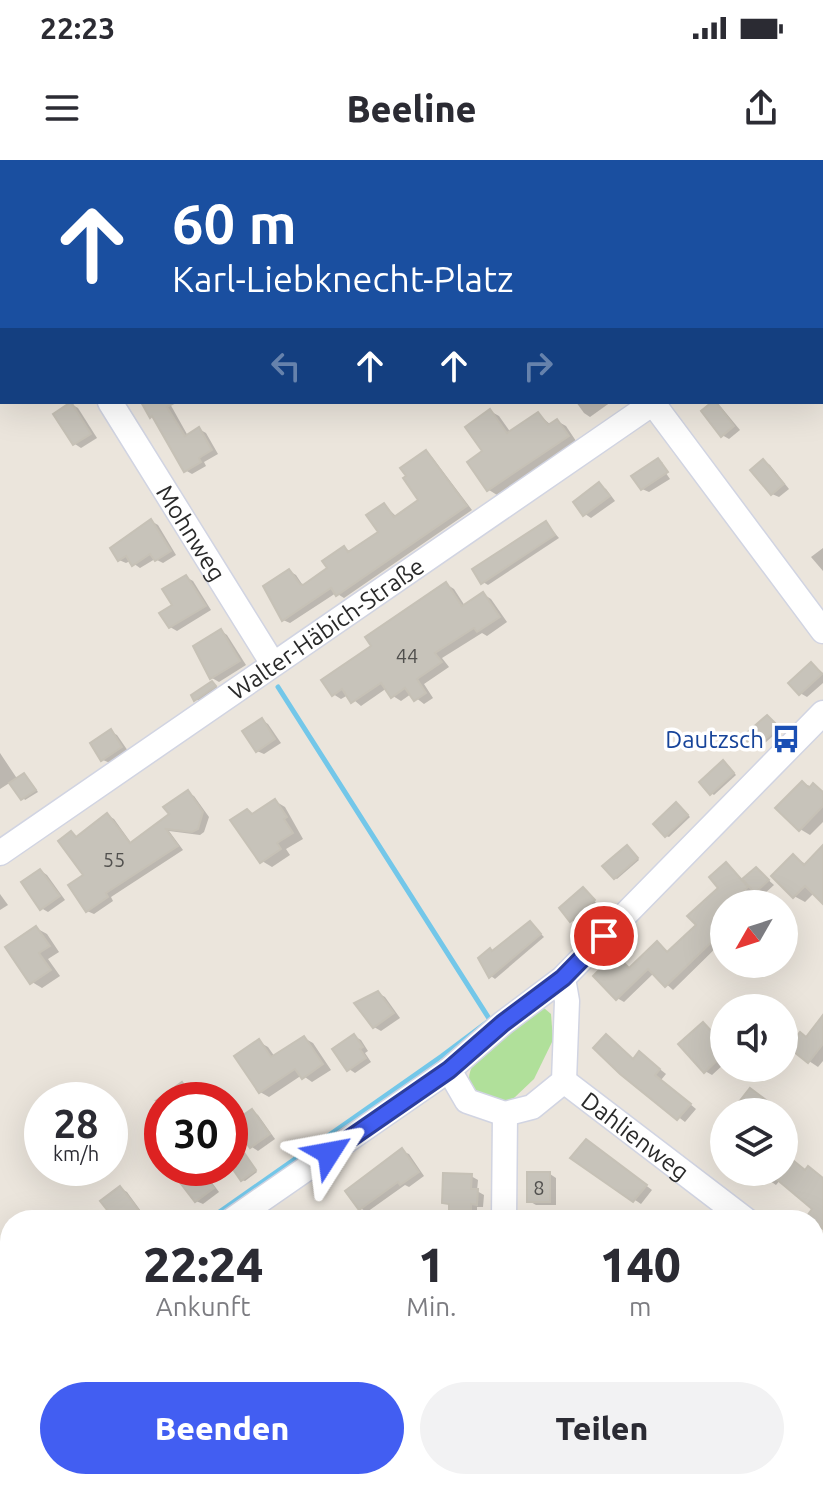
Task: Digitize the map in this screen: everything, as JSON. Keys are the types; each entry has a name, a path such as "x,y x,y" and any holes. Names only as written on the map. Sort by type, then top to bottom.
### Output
{"street":[{"name":"Mohnweg","path":"111,404 273,664"},
{"name":"Walter-Häbich-Straße","path":"0,853 652,404"},
{"path":"654,404 823,631"},
{"path":"246,1210 449,1070 503,1023 563,978 823,713"},
{"path":"449,1070 467,1101 505,1114 532,1107 564,1081 567,1001 563,978"},
{"name":"Dahlienweg","path":"564,1081 733,1210"},
{"path":"504,1210 505,1114"}],"green space":[{"path":"544,1008 551,1014 553,1040 534,1079 514,1098 500,1102 474,1095 469,1079 474,1063"}],"building":[{"path":"72,404 91,434 73,445 53,414"},
{"path":"142,404 172,404 167,407 185,436 199,427 212,450 199,458 201,462 184,472 152,416 150,418"},
{"path":"710,404 718,404 734,426 721,437 701,411"},
{"path":"490,409 507,433 538,412 548,425 557,419 569,436 487,491 467,462 482,451 465,427"},
{"path":"426,450 467,506 336,596 331,588 282,621 263,586 289,569 303,585 327,568 322,561 344,546 348,552 378,532 366,515 384,503 394,517 418,500 400,468"},
{"path":"658,458 668,472 641,490 631,476"},
{"path":"763,459 784,484 771,495 750,470"},
{"path":"599,482 610,496 583,516 573,502"},
{"path":"151,519 171,551 155,561 150,554 132,566 126,556 118,561 110,548"},
{"path":"546,521 555,535 481,584 472,569"},
{"path":"186,575 206,606 169,628 159,613 172,605 162,589"},
{"path":"446,582 462,606 483,592 500,617 477,632 474,628 435,653 442,662 417,679 426,693 414,701 405,688 391,698 381,683 351,703 342,689 332,696 321,680 371,646 365,637"},
{"path":"221,629 240,661 210,679 193,646"},
{"path":"811,662 822,674 799,695 788,683"},
{"path":"212,681 216,686 194,701 191,695"},
{"path":"767,715 779,727 754,749 743,736"},
{"path":"262,718 275,739 256,752 242,731"},
{"path":"111,729 122,747 101,761 90,743"},
{"path":"723,760 734,773 710,795 699,782"},
{"path":"24,773 36,790 21,800 9,783"},
{"path":"802,781 809,788 813,783 823,792 823,806 799,831 775,808"},
{"path":"188,790 203,812 198,829 192,832 166,829 178,846 106,893 108,897 86,912 68,885 83,875 58,841 71,831 76,837 107,813 130,843 169,814 163,807"},
{"path":"275,799 293,833 277,843 281,849 260,863 230,820 247,809 252,814"},
{"path":"676,802 688,815 665,837 653,824"},
{"path":"627,845 638,858 614,879 602,866"},
{"path":"823,845 823,904 805,886 798,893 798,890 785,890 771,876 793,854 804,865"},
{"path":"726,862 748,887 745,890 716,890 718,888 709,877"},
{"path":"756,867 769,880 758,890 752,890 742,879"},
{"path":"40,869 60,896 40,910 21,882"},
{"path":"583,887 595,900 570,922 559,908"},
{"path":"710,895 710,944 665,987 648,969 616,1000 593,976 615,954 629,968 657,941 667,952 696,925 687,916"},
{"path":"530,921 541,934 489,978 478,958 490,948 492,951"},
{"path":"36,926 50,946 39,953 51,970 30,984 5,947"},
{"path":"378,991 394,1013 373,1028 354,1003"},
{"path":"823,1015 823,1044 808,1063 798,1055 798,1034 800,1032 806,1037"},
{"path":"703,1022 710,1030 710,1067 704,1073 678,1044"},
{"path":"354,1034 366,1058 347,1071 332,1049"},
{"path":"606,1034 633,1059 639,1051 660,1069 655,1075 691,1104 677,1120 593,1048"},
{"path":"304,1036 323,1064 302,1079 295,1069 259,1093 234,1056 259,1039 271,1057"},
{"path":"750,1088 763,1098 742,1098"},
{"path":"252,1109 270,1134 250,1148 248,1145 248,1112"},
{"path":"586,1139 647,1185 633,1202 570,1158"},
{"path":"402,1148 419,1172 400,1185 398,1182 359,1210 345,1191"},
{"path":"248,1158 256,1170 248,1176"},
{"path":"798,1164 805,1170 808,1166 823,1178 823,1210 812,1209 785,1186 798,1186"},
{"path":"527,1172 550,1172 550,1202 527,1202"},
{"path":"443,1173 472,1174 471,1189 478,1189 477,1205 471,1204 471,1210 449,1210 449,1204 442,1203"},
{"path":"120,1186 139,1210 107,1210 100,1201"},
{"path":"183,1186 212,1186 214,1188 195,1202"}],"waterway":[{"path":"222,1210 490,1020 278,687"}],"place":[{"name":"Dautzsch","path":"786,739"}],"route":[{"path":"329,1153 449,1070 503,1023 563,978 604,936"}]}
